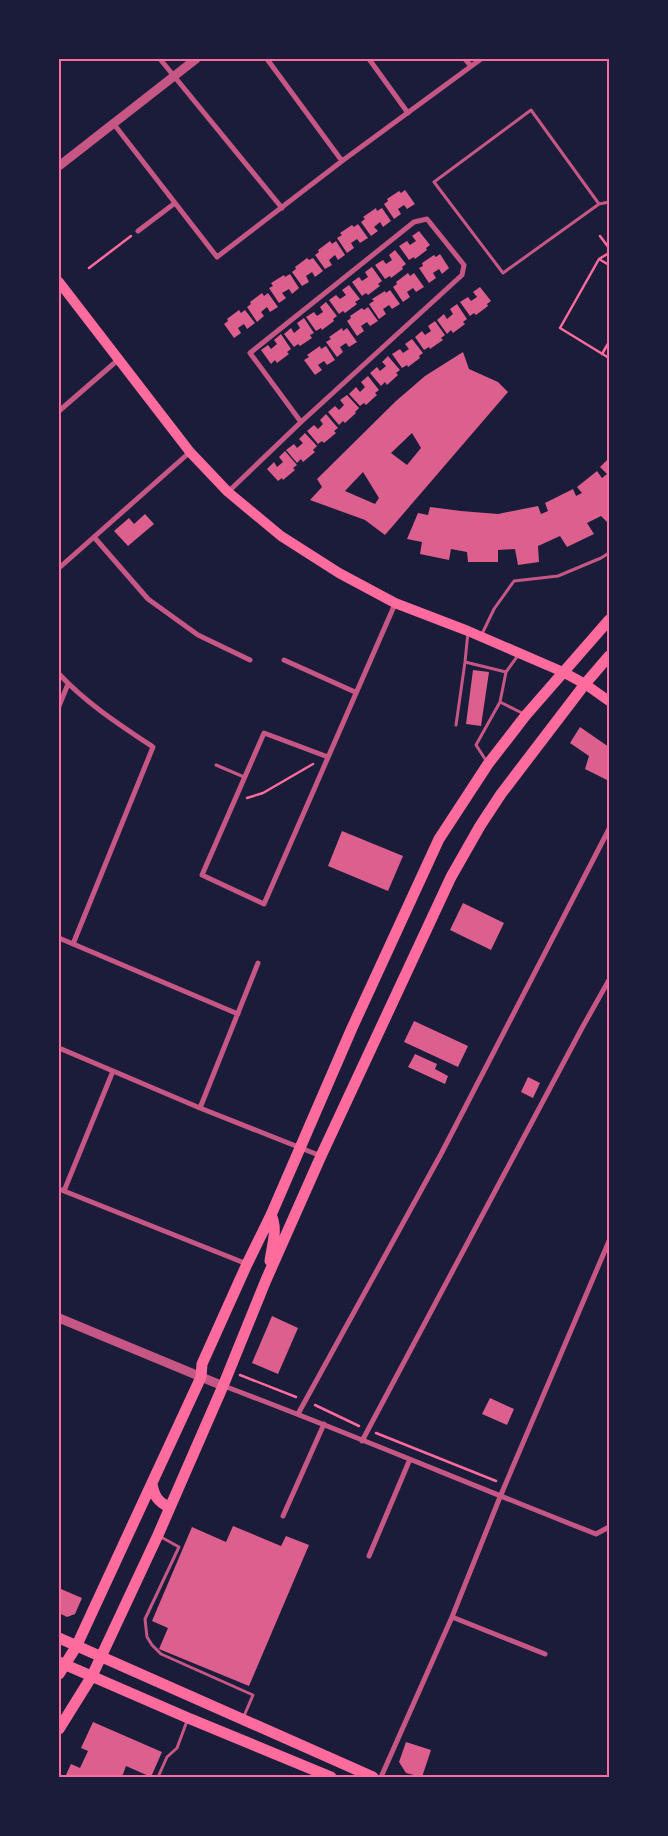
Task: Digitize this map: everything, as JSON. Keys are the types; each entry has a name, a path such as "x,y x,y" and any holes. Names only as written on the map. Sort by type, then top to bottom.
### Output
{"main road":[{"path":"59,282 190,452 228,492 254,514 310,555 395,604 563,672 585,684 609,701"},
{"path":"66,1661 152,1484 201,1377 202,1364 246,1264 271,1215 439,839 488,764 526,715 609,620"},
{"path":"59,1729 92,1676 158,1535 229,1373 266,1280 321,1156 451,877 500,794 609,656"},
{"path":"266,1280 275,1231 271,1215"},
{"path":"152,1484 154,1496 162,1504 169,1507"},
{"path":"59,1638 66,1661 92,1676 331,1777"},
{"path":"66,1661 100,1657 373,1777"}],"street":[{"path":"160,59 282,208"},
{"path":"59,166 196,59"},
{"path":"267,59 342,161"},
{"path":"369,59 408,113"},
{"path":"466,59 470,66"},
{"path":"113,123 217,257 342,161 481,59"},
{"path":"138,231 175,203"},
{"path":"228,492 462,274 464,264 427,218 414,222 250,353 301,422"},
{"path":"59,411 119,359"},
{"path":"59,568 190,452"},
{"path":"94,537 148,599 198,635 250,660"},
{"path":"328,757 264,733 202,874 264,904 395,604"},
{"path":"284,660 355,692"},
{"path":"59,674 68,684 107,716 153,747 73,944"},
{"path":"59,706 68,684"},
{"path":"298,1414 441,1154 609,829"},
{"path":"59,938 238,1014"},
{"path":"200,1108 258,963"},
{"path":"362,1441 609,980"},
{"path":"59,1048 200,1108 321,1156"},
{"path":"113,1071 61,1190 246,1264"},
{"path":"381,1777 452,1617 500,1497 609,1241"},
{"path":"59,1318 223,1386 324,1424 500,1497 596,1534 609,1527"},
{"path":"283,1516 324,1424"},
{"path":"368,1556 410,1459"},
{"path":"452,1617 545,1654"}],"lane":[{"path":"599,204 531,110 434,182 503,274 599,204 609,202"},
{"path":"480,637 494,609 514,581 558,576 609,553"},
{"path":"456,725 468,632"},
{"path":"488,764 476,745 500,702 506,672 519,654"},
{"path":"465,662 506,672"},
{"path":"500,702 526,715"},
{"path":"216,765 245,777"},
{"path":"158,1535 179,1547 145,1620 147,1637 161,1654 253,1695 243,1719"},
{"path":"158,1777 167,1757 177,1748 188,1718"}],"path":[{"path":"88,268 138,231"},
{"path":"600,236 609,248"},
{"path":"609,253 599,259 560,328 609,358"},
{"path":"599,259 609,265"},
{"path":"602,354 609,342"},
{"path":"233,804 263,792 300,770 328,757"},
{"path":"229,1373 245,1376 505,1486"}],"building":[{"path":"405,190 415,204 407,209 404,205 398,209 401,214 394,219 384,204 388,201 387,199 399,191 401,193"},
{"path":"376,208 377,211 382,208 391,221 383,227 380,222 374,227 378,231 371,236 361,222 365,219 363,217"},
{"path":"358,224 368,238 360,243 357,239 351,243 354,248 347,253 337,238 342,235 340,233 352,225 354,227"},
{"path":"419,231 430,245 426,248 427,250 415,259 414,257 409,260 399,246 407,241 410,245 416,241 412,236"},
{"path":"330,241 332,244 336,241 345,255 338,260 335,255 329,260 332,265 325,269 315,255 319,252 318,250"},
{"path":"395,250 406,264 402,267 403,269 391,278 390,276 385,279 375,265 383,260 386,264 392,260 389,255"},
{"path":"440,254 449,268 442,274 439,269 433,273 436,278 429,283 419,268 423,266 422,263 434,255 436,257"},
{"path":"307,258 309,260 313,258 323,271 315,277 312,272 306,276 309,282 302,286 292,272 296,269 295,267"},
{"path":"372,267 382,281 378,284 380,286 368,295 366,293 362,296 352,282 359,277 362,281 368,277 365,272"},
{"path":"408,273 410,276 414,273 424,287 416,292 413,288 407,292 410,297 403,302 393,287 397,284 396,282"},
{"path":"290,274 299,288 292,294 289,289 282,293 286,298 279,303 269,288 273,286 271,283 284,275 285,277"},
{"path":"349,285 360,299 355,302 357,304 345,313 343,311 339,314 329,300 336,295 340,299 346,295 342,290"},
{"path":"480,287 491,301 487,304 488,306 476,315 474,313 470,316 460,302 468,297 471,301 477,297 473,292"},
{"path":"390,290 400,304 392,309 389,305 383,309 386,314 379,319 369,304 374,301 372,299"},
{"path":"262,293 264,296 268,293 278,307 270,312 267,307 261,312 264,316 257,322 247,307 251,304 250,302"},
{"path":"326,302 337,316 333,319 334,321 322,330 321,328 316,331 306,317 314,312 317,316 323,312 320,307"},
{"path":"457,304 467,319 463,322 465,324 453,333 451,330 447,334 437,320 444,314 447,319 453,314 450,309"},
{"path":"368,307 378,321 370,326 367,322 361,326 364,331 357,336 347,321 351,318 350,316 362,308 364,310"},
{"path":"239,310 241,313 245,310 255,323 247,329 244,324 238,328 241,333 234,338 224,324 228,321 227,319"},
{"path":"304,318 314,333 310,335 312,338 300,346 298,344 294,347 284,334 291,328 294,333 300,328 297,323"},
{"path":"435,321 445,335 441,338 443,340 430,349 429,347 424,350 415,337 422,331 425,335 431,331 428,326"},
{"path":"342,328 343,331 347,328 357,342 349,347 346,343 340,347 343,352 337,357 326,342 331,339 329,337"},
{"path":"281,334 291,349 287,352 289,354 277,363 275,360 271,364 261,350 268,345 271,349 277,344 274,340"},
{"path":"412,339 423,353 419,356 420,358 408,367 407,365 402,368 392,354 400,349 403,353 409,349 405,344"},
{"path":"320,346 321,349 326,346 335,360 327,365 324,361 318,365 322,370 315,375 304,360 309,357 307,355"},
{"path":"463,352 469,369 498,382 508,392 385,535 365,520 310,500 322,487 317,479 396,401 425,376","holes":["412,433 421,448 407,465 391,453","363,472 379,498 375,504 345,491"]},
{"path":"388,356 400,370 396,373 398,375 387,385 385,382 381,386 370,373 377,367 380,371 386,366 382,362"},
{"path":"368,376 379,390 375,393 377,395 366,405 364,403 360,406 349,394 356,387 360,392 365,387 361,382"},
{"path":"347,395 359,408 345,423 343,421 339,425 328,412 335,406 339,410 344,405 340,400"},
{"path":"326,414 338,428 334,431 336,433 324,443 322,441 318,444 307,431 314,425 318,429 323,424 320,420"},
{"path":"305,433 317,446 313,450 315,452 303,462 301,459 297,463 286,450 294,444 297,448 303,443 299,439"},
{"path":"285,451 297,465 293,468 295,470 283,480 282,478 278,481 267,469 274,462 277,467 283,462 279,457"},
{"path":"609,458 609,524 601,516 587,523 594,534 567,547 560,536 538,546 539,562 518,565 515,549 498,550 498,562 468,562 467,552 451,549 449,560 420,554 422,542 407,539 418,513 428,515 430,507 498,514 538,506 541,514 548,511 545,503 573,489 576,496 582,493 577,487 597,471 602,478 607,474 600,467"},
{"path":"145,514 154,524 128,546 114,531 129,518 134,524"},
{"path":"473,670 489,672 481,726 466,724"},
{"path":"580,727 609,747 609,781 585,769 589,756 570,743"},
{"path":"342,831 403,856 388,891 328,866"},
{"path":"463,903 504,923 491,950 450,930"},
{"path":"414,1021 468,1046 458,1067 404,1042"},
{"path":"415,1054 437,1064 435,1069 448,1076 445,1084 408,1067"},
{"path":"528,1077 540,1083 533,1098 521,1092"},
{"path":"272,1316 298,1328 278,1374 252,1363"},
{"path":"490,1398 514,1409 507,1425 482,1414"},
{"path":"233,1526 281,1546 286,1536 309,1545 249,1686 159,1649 168,1628 152,1621 192,1527 226,1542"},
{"path":"61,1589 82,1598 75,1614 67,1617 59,1613 59,1594"},
{"path":"93,1722 162,1752 151,1777 126,1766 122,1777 65,1777 71,1764 80,1768 88,1751 81,1748"},
{"path":"406,1742 431,1750 422,1777 406,1773 399,1762"}]}
